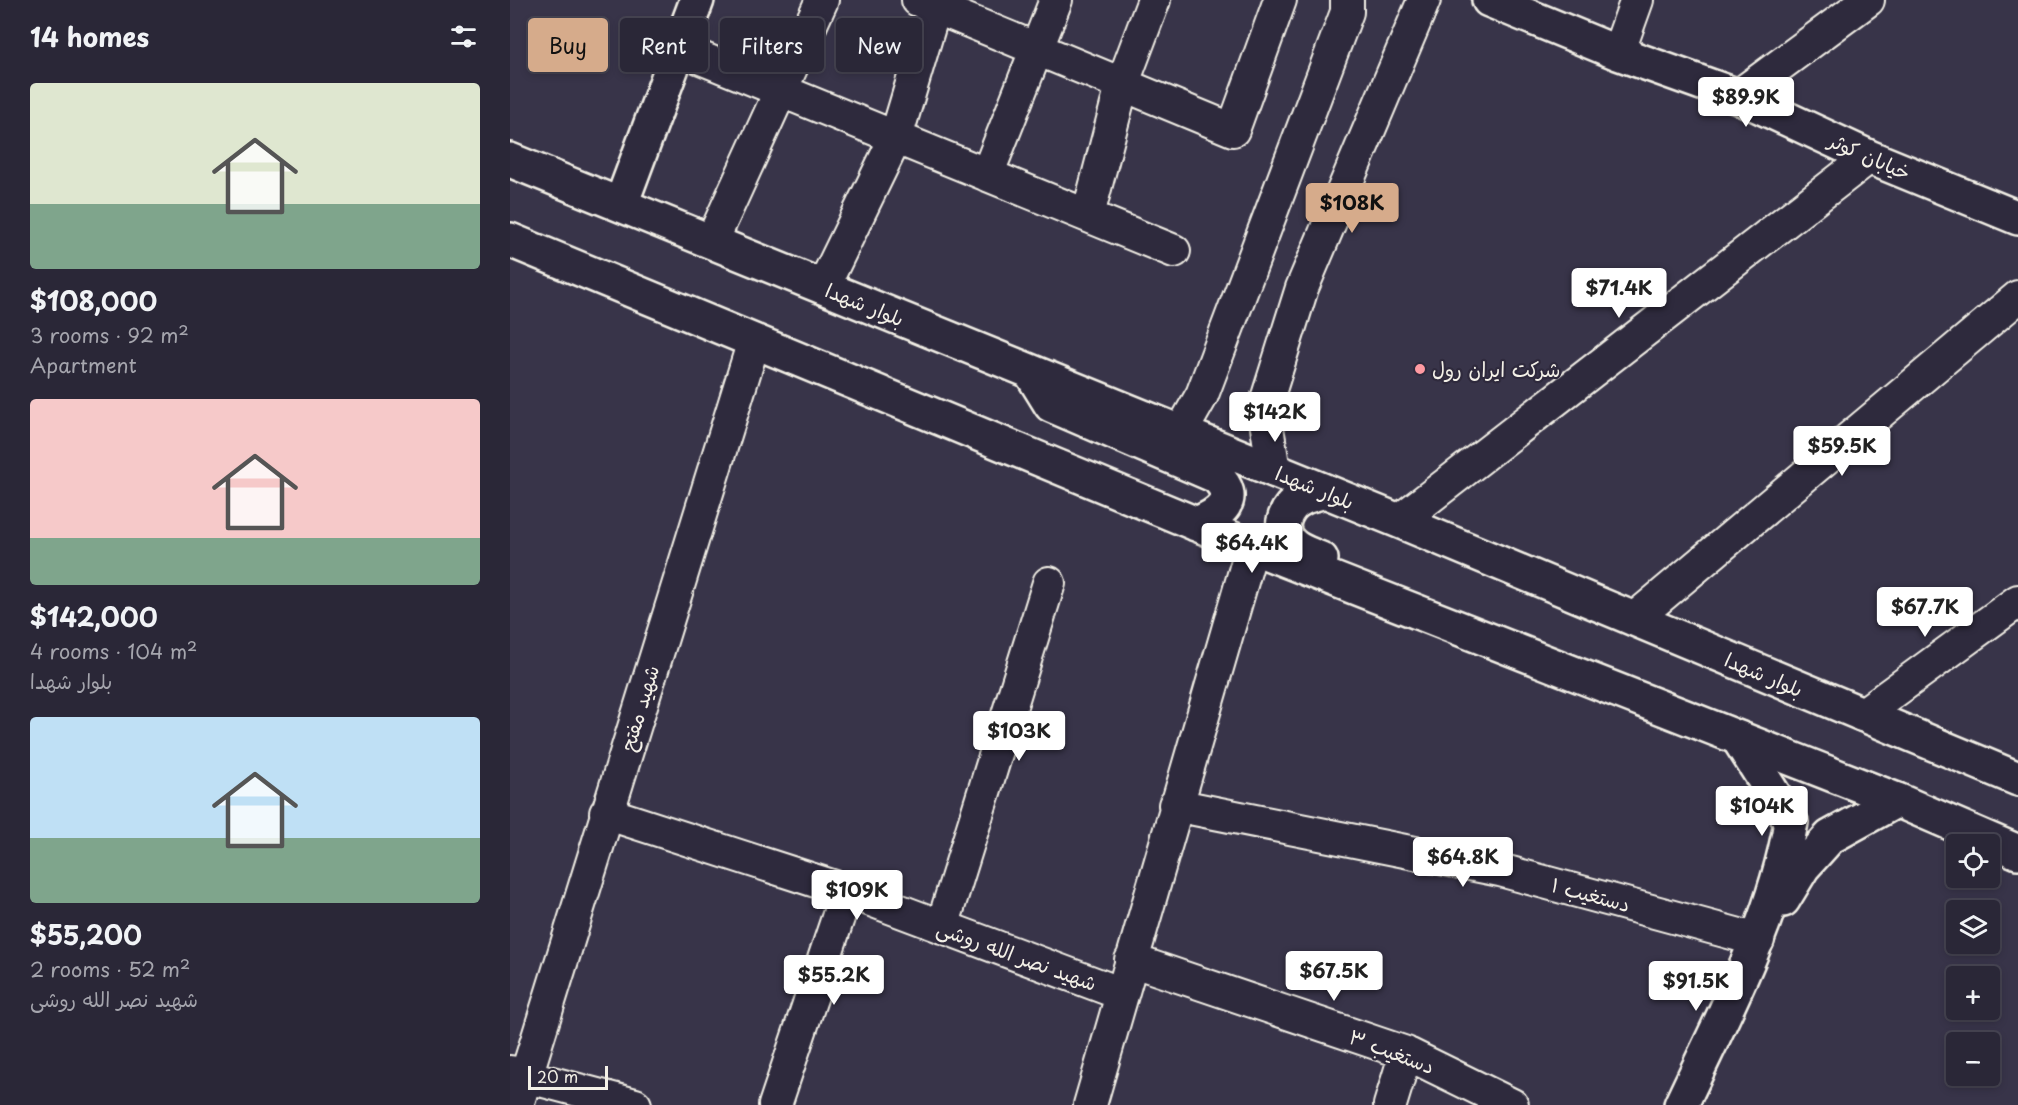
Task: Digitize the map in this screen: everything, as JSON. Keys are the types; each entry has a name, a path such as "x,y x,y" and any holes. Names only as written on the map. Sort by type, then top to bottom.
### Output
{"main road":[{"path":"690,18 697,0"},
{"name":"خیابان کوثر","path":"1489,0 1618,53 1738,96 1869,157 2018,218"},
{"path":"621,204 670,72"},
{"name":"بلوار شهدا","path":"510,160 1399,521 2018,779"},
{"path":"510,240 1252,547 1897,800 2018,852"},
{"path":"1030,371 1051,405 1216,476 1225,484 1227,494 1225,506 1214,517 1197,524"},
{"path":"1324,491 1301,499 1289,509 1283,523 1287,540 1304,552 1370,578 1414,611"},
{"path":"1738,738 1791,822 1784,861 1758,940"},
{"path":"1681,1105 1758,940 1803,867 1830,837 1897,800"}],"street":[{"path":"712,241 822,0"},
{"path":"987,175 1056,0"},
{"path":"1088,215 1122,85 1154,0"},
{"path":"824,287 896,137 929,2 1233,130 1280,0"},
{"path":"1181,432 1202,395 1347,12 1347,0"},
{"path":"1274,471 1264,409 1302,288 1424,0"},
{"path":"1618,53 1637,0"},
{"path":"1738,96 1868,0"},
{"path":"708,61 1174,251"},
{"path":"1399,521 1869,157"},
{"path":"1634,620 2018,297"},
{"name":"شهید مفتح","path":"517,1105 518,1074 606,813 754,341"},
{"path":"1090,1105 1175,805 1252,547"},
{"path":"942,927 1049,583"},
{"path":"1862,715 2018,601"},
{"name":"دستغیب ۱","path":"1175,805 1500,870 1758,940"},
{"name":"شهید نصر الله روشی","path":"606,813 847,891 1122,994"},
{"path":"775,1105 847,891"},
{"name":"دستغیب ۳","path":"1131,960 1407,1053 1512,1105"},
{"path":"1390,1105 1407,1053"},
{"path":"518,1074 635,1105"}],"place":[{"name":"شرکت ایران رول","path":"1420,369"}]}
